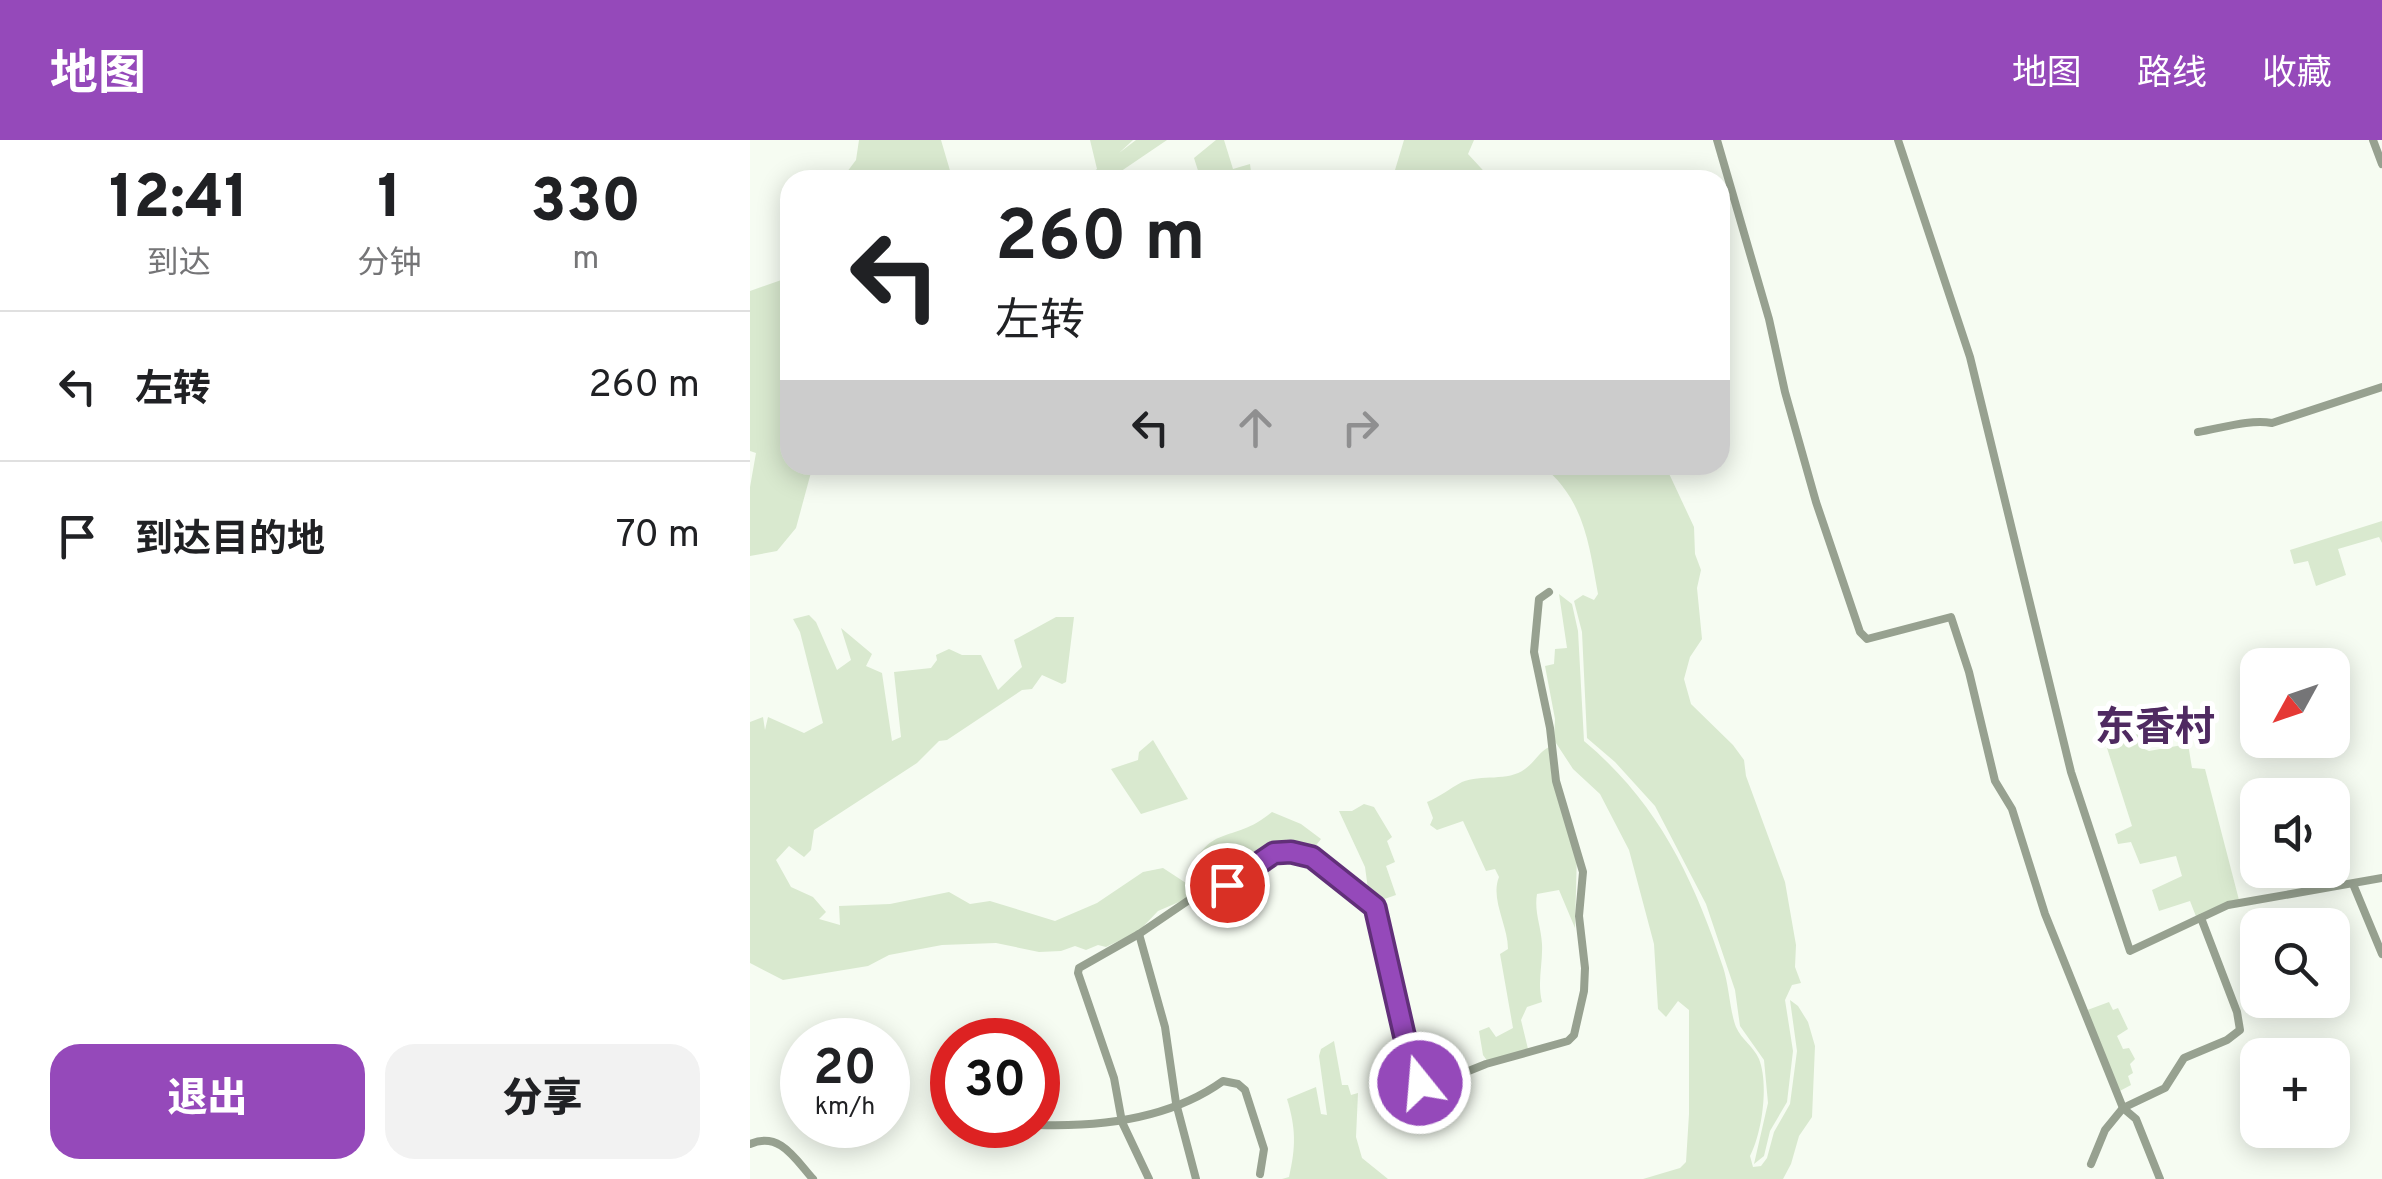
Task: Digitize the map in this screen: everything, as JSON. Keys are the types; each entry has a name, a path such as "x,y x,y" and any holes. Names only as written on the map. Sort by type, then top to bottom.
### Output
{"street":[{"path":"1717,140 1726,170"},
{"path":"1898,140 1970,357 2071,772 2130,951 2228,905 2382,878"},
{"path":"2373,140 2382,164"},
{"path":"1730,184 1770,318 1785,392 1816,502 1860,632 1867,639 1951,617 1969,672 1995,780 2012,809 2045,914 2123,1108 2136,1119 2160,1179"},
{"path":"2198,432 2244,426 2258,420 2272,423 2382,387"},
{"path":"1149,1179 1122,1122 1114,1078 1079,968 1140,934 1173,909 1227,885 1274,853 1312,857 1375,907 1404,1034 1420,1083 1446,1080 1486,1064 1568,1041 1574,1035 1586,968 1579,916 1583,872 1556,780 1534,652 1539,599 1549,592"},
{"path":"2354,884 2382,954"},
{"path":"2091,1164 2106,1130 2123,1108 2165,1088 2184,1058 2227,1040 2240,1030 2237,1012 2201,918"},
{"path":"1140,934 1196,1179"},
{"path":"1060,1124 1122,1122 1210,1090 1223,1080 1245,1090 1264,1149 1260,1174"},
{"path":"750,1144 769,1139 782,1144 814,1179"}],"green space":[{"path":"859,140 941,140 950,170 848,170 856,160"},
{"path":"1090,140 1133,140 1119,153 1136,140 1167,140 1123,170 1097,169"},
{"path":"1216,140 1224,140 1233,169 1250,164 1251,170 1198,170 1194,158"},
{"path":"1404,140 1474,140 1468,154 1483,170 1395,170"},
{"path":"780,280 780,475 810,475 796,528 777,551 750,556 750,487 756,453 750,451 750,291"},
{"path":"1552,475 1670,475 1694,527 1695,554 1701,570 1697,588 1702,639 1690,657 1684,679 1691,704 1744,760 1746,776 1785,882 1796,945 1795,967 1801,983 1792,985 1785,1000 1793,1051 1787,1102 1770,1131 1764,1156 1754,1164 1768,1103 1764,1060 1740,1026 1735,990 1706,904 1655,806 1587,738 1582,632 1574,601 1583,595 1594,600 1598,594 1582,523 1567,492"},
{"path":"2382,521 2382,543 2379,537 2338,549 2346,575 2316,586 2308,561 2294,564 2290,550"},
{"path":"1559,594 1572,604 1578,631 1584,741 1633,790 1670,844 1711,934 1725,974 1736,1027 1759,1059 1764,1095 1761,1122 1750,1156 1753,1167 1761,1166 1767,1158 1774,1132 1790,1104 1797,1051 1790,1000 1808,1022 1815,1046 1812,1117 1799,1136 1783,1179 1643,1179 1680,1168 1686,1162 1689,1010 1678,1001 1666,1017 1658,1009 1654,944 1629,850 1600,794 1573,769 1554,740 1555,719 1545,666 1554,664 1555,649 1567,648"},
{"path":"809,615 816,622 837,670 851,660 841,628 872,654 866,666 882,673 892,741 901,737 894,672 931,668 936,655 949,649 962,655 981,655 998,690 1022,667 1014,640 1056,617 1074,617 1066,682 1062,684 1042,675 1032,689 1022,690 947,740 939,741 917,763 814,830 811,850 804,857 789,846 776,860 791,887 813,897 826,912 819,919 840,925 839,906 890,904 949,892 970,904 990,901 1055,921 1097,903 1143,872 1163,868 1186,883 1194,863 1212,842 1272,812 1301,824 1321,839 1310,853 1280,848 1269,852 1214,887 1158,911 1139,931 1106,947 1098,945 1086,950 1075,946 1039,952 996,943 942,945 889,955 868,966 783,980 750,963 750,722 763,717 765,730 768,717 804,733 823,723 800,632 793,619"},
{"path":"2139,734 2142,748 2149,751 2188,744 2192,768 2205,769 2239,900 2197,919 2190,901 2159,911 2152,890 2182,876 2176,856 2140,864 2131,842 2118,844 2115,834 2132,826 2107,748"},
{"path":"1153,740 1188,799 1141,814 1111,769 1138,760 1139,752"},
{"path":"1549,747 1552,778 1577,852 1575,928 1559,890 1537,894 1542,1002 1527,1007 1521,1020 1528,1049 1488,1062 1479,1031 1489,1027 1496,1037 1513,1028 1500,954 1508,949 1498,903 1499,877 1495,869 1486,871 1463,821 1437,830 1430,825 1433,818 1427,802 1462,782 1518,773"},
{"path":"1364,804 1374,807 1392,837 1387,841 1395,862 1386,866 1396,895 1370,904 1365,867 1339,811 1352,811"},
{"path":"2109,1002 2113,1010 2118,1008 2128,1029 2117,1036 2123,1049 2129,1048 2135,1059 2130,1064 2133,1073 2128,1076 2131,1085 2116,1093 2082,1012"},
{"path":"1334,1041 1342,1085 1348,1085 1351,1095 1358,1093 1356,1137 1362,1158 1388,1179 1282,1179 1289,1177 1294,1147 1287,1099 1316,1087 1321,1114 1327,1115 1319,1056 1321,1049"}],"district":[{"name":"东香村","path":"2155,726"}],"route":[{"path":"1227,885 1274,853 1291,852 1312,857 1375,907 1404,1034 1420,1083"}]}
